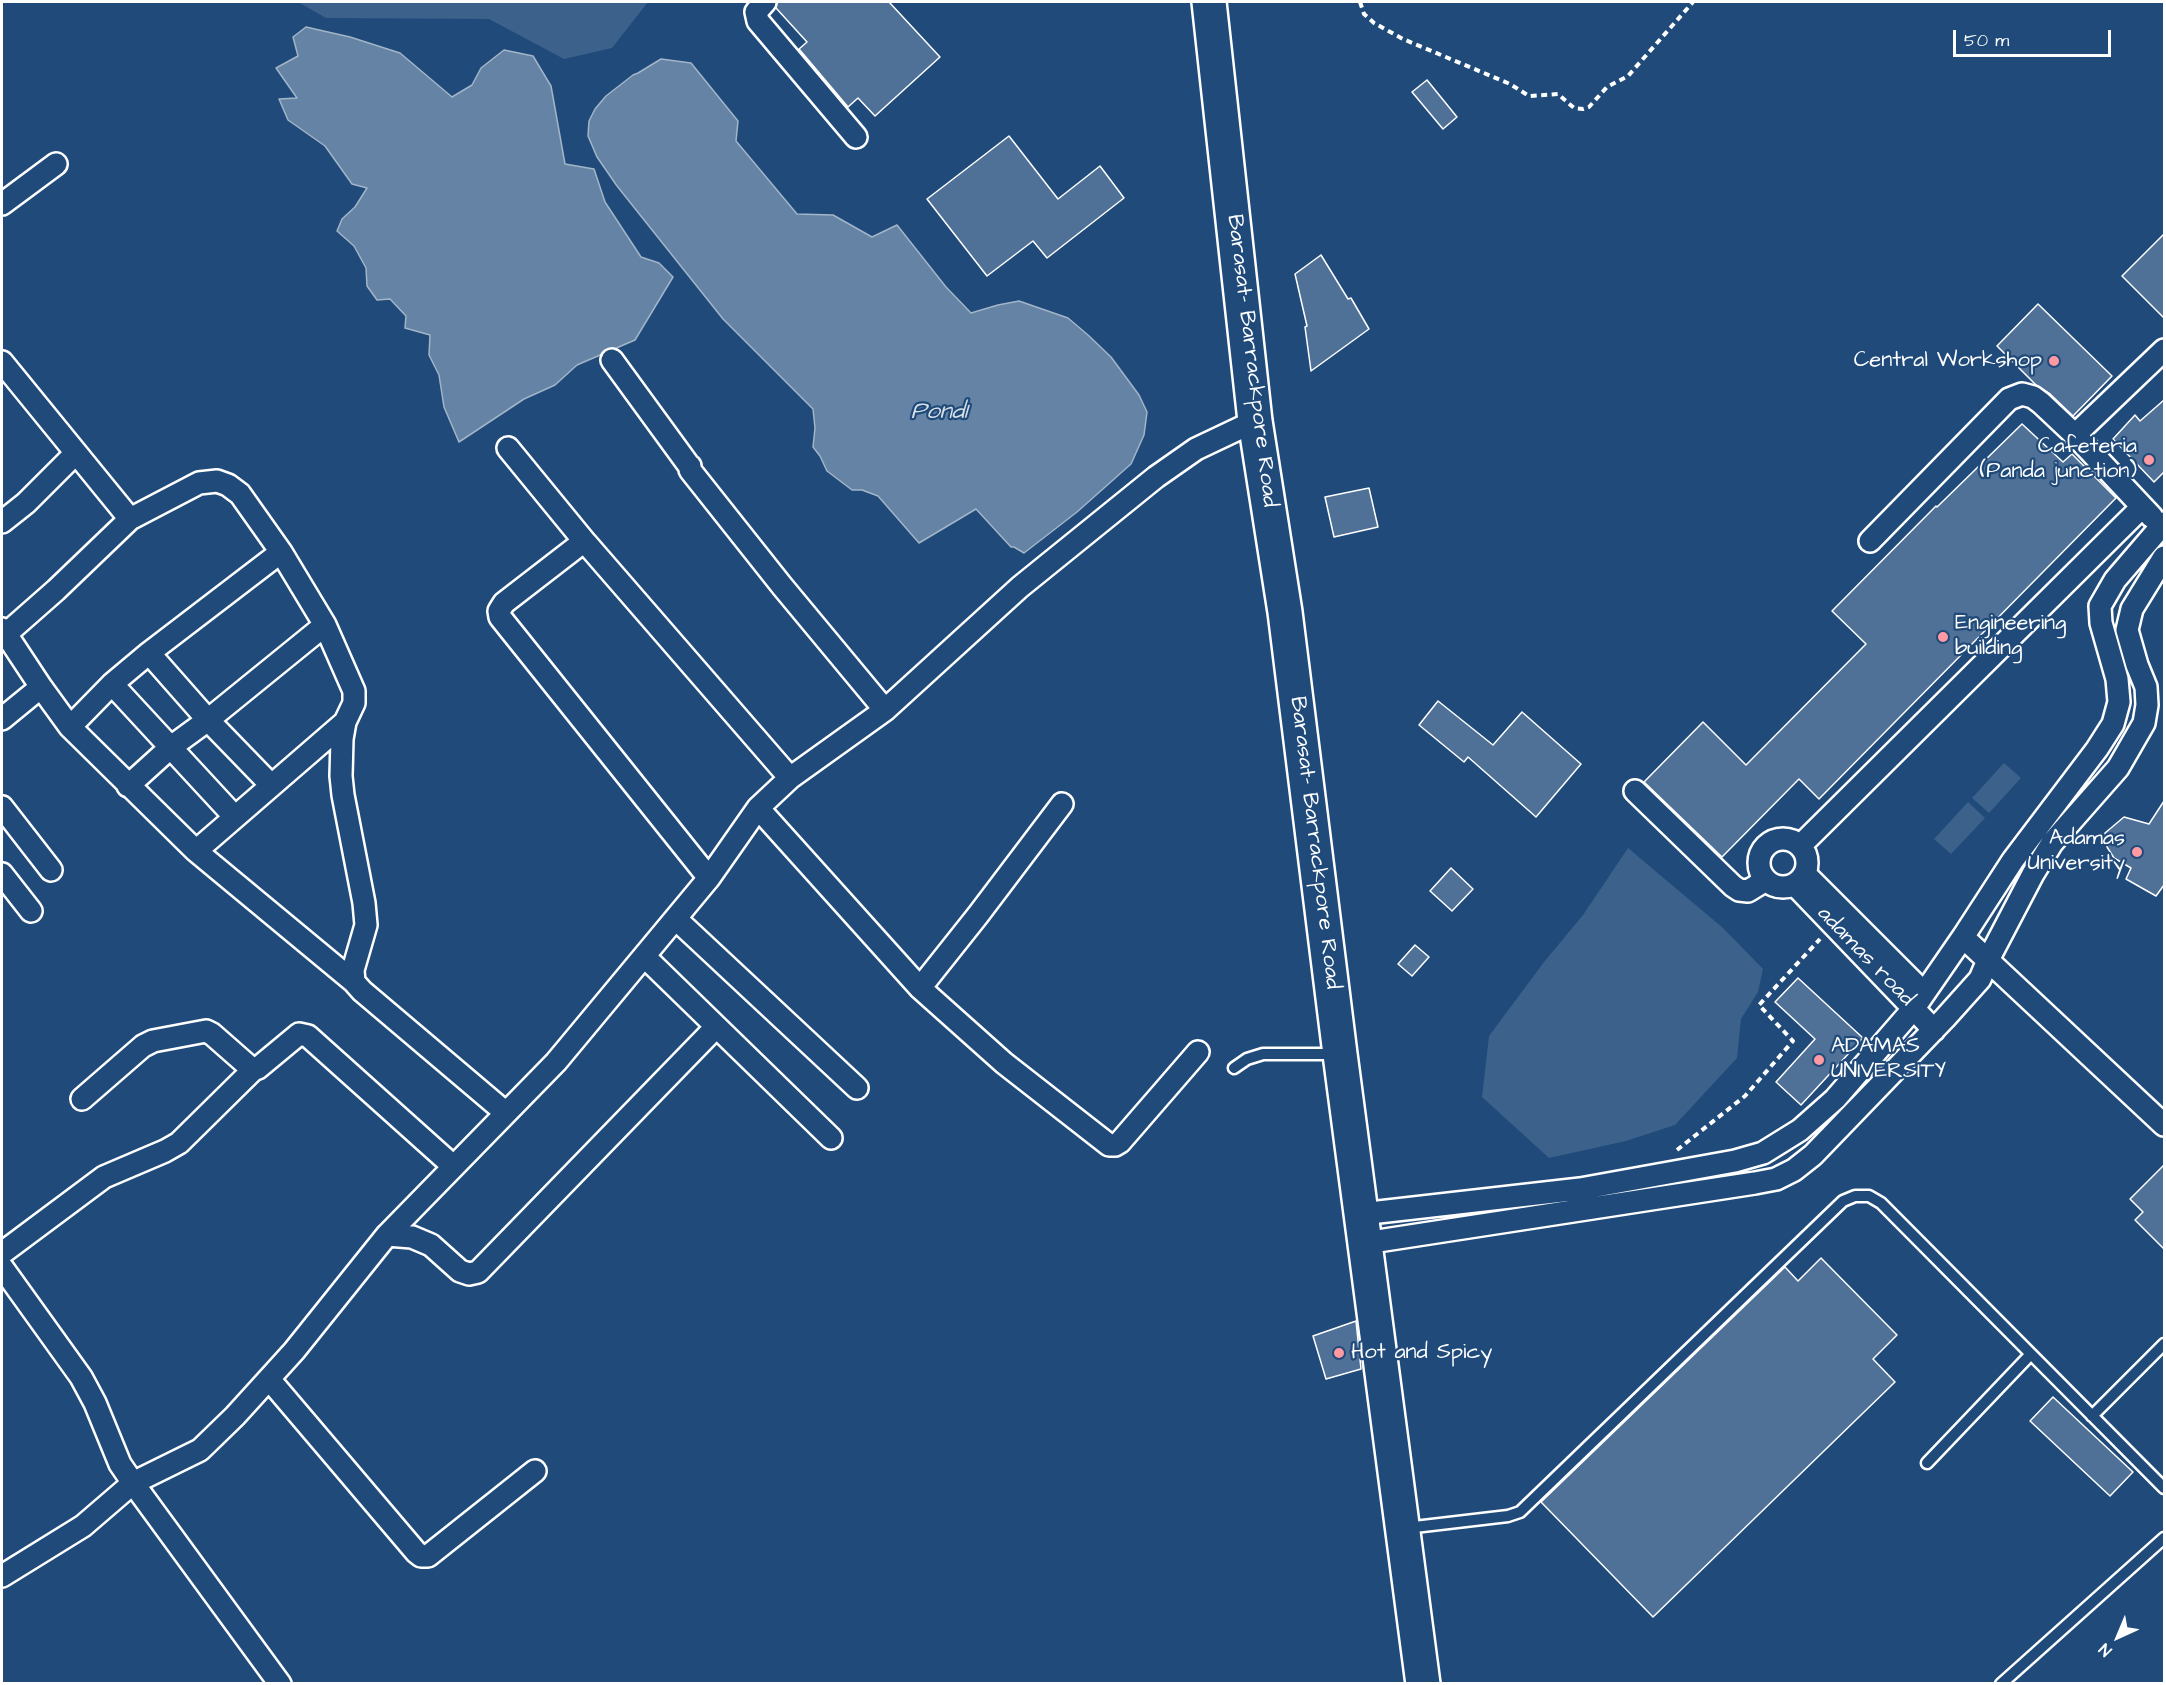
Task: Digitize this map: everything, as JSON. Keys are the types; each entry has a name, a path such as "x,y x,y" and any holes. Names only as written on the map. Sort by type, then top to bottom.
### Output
{"main road":[{"name":"Barasat- Barrackpore Road","path":"1209,2 1255,421 1285,612 1340,1054 1423,1683"}],"street":[{"path":"765,2 756,12 758,21 856,137"},
{"path":"2,204 56,164"},
{"path":"2075,435 2164,350"},
{"path":"612,360 690,466 690,470 885,710"},
{"path":"6,375 76,453 130,519"},
{"path":"1363,1229 1736,1161 1763,1153 1784,1141 1835,1099 1919,1000 1964,937 2036,826 2097,749 2113,724 2120,702 2117,679 2101,623 2100,606 2115,580 2163,524 2142,507 2075,435 2032,397 2022,394 2009,399 1870,541"},
{"path":"2,1576 83,1526 133,1483 200,1450 269,1379 387,1235 556,1062 709,878 758,808 790,778 885,710 1020,587 1156,477 1196,449 1255,421"},
{"path":"508,448 585,542 790,778"},
{"path":"2,522 26,503 76,453"},
{"path":"354,982 353,970 366,925 341,776 342,739 345,722 354,704 354,691 325,625 281,552 240,494 228,485 217,481 199,483 130,519 57,591 4,632 70,727 128,786 196,851 354,982 362,992 506,1113"},
{"path":"1800,846 2142,507"},
{"path":"585,542 504,603 500,610 500,617 709,878"},
{"path":"70,727 112,684 149,653 281,552"},
{"path":"1363,1229 1755,1184 1776,1179 1794,1170 1813,1155 1980,980 2033,874 2052,843 2118,768 2144,723 2147,705 2146,687 2127,630 2132,609 2164,557"},
{"path":"128,786 171,747 208,720 325,625"},
{"path":"149,653 208,720 271,785"},
{"path":"112,684 234,816"},
{"path":"2,720 41,687"},
{"path":"196,851 345,722"},
{"path":"2097,749 2118,768"},
{"path":"1635,790 1733,886 1739,890 1748,891 1766,880"},
{"path":"920,988 1062,804"},
{"path":"2,807 51,870"},
{"path":"758,808 920,988 997,1056 1109,1145 1116,1145 1120,1142 1198,1052"},
{"path":"1787,838 1800,846 1807,859 1800,879 1780,887 1766,880 1759,867 1762,852 1772,841 1787,838"},
{"path":"2,874 31,911"},
{"name":"adamas road","path":"1800,879 1919,1000 1934,1030"},
{"path":"676,919 857,1088"},
{"path":"1964,937 2164,1125"},
{"path":"645,957 831,1138"},
{"path":"387,1235 412,1237 431,1245 460,1271 469,1274 478,1272 716,1027"},
{"path":"82,1099 143,1046 153,1041 199,1032 206,1031 212,1034 253,1070"},
{"path":"2,1253 104,1177 179,1143 253,1070 299,1034 308,1036 453,1166"},
{"path":"2,1267 81,1377 120,1464 280,1683"},
{"path":"269,1379 421,1556 428,1556 535,1471"}],"lane":[{"path":"1234,1068 1247,1059 1263,1054 1340,1054"},
{"path":"1403,1528 1508,1516 1520,1512 1844,1201 1855,1196 1869,1196 1881,1203 2164,1488"},
{"path":"2092,1416 2164,1344"},
{"path":"1927,1463 2031,1354"},
{"path":"2001,1683 2164,1538"}],"path":[{"path":"1360,2 1364,14 1374,23 1404,39 1510,84 1529,96 1558,94 1574,108 1582,109 1589,106 1607,87 1628,76 1693,2"},
{"path":"1644,1177 1745,1096 1792,1041 1759,1005 1825,935"}],"shaded area":[{"path":"298,2 648,2 612,48 564,59 489,19 326,18"},
{"path":"2004,763 2021,778 1989,813 1972,798"},
{"path":"1968,802 1985,818 1951,854 1934,839"},
{"path":"1628,848 1723,928 1763,969 1758,992 1741,1019 1737,1058 1675,1125 1626,1141 1549,1158 1482,1097 1489,1036 1544,962 1583,915"}],"water":[{"path":"306,27 350,37 400,53 452,97 472,85 481,68 504,50 533,56 551,86 565,164 594,169 605,202 641,257 659,263 673,277 635,340 577,365 555,385 524,399 459,442 444,407 439,375 429,355 430,335 405,328 406,316 390,299 377,300 367,286 366,268 354,246 337,231 342,219 355,207 367,188 352,184 325,146 288,120 279,99 297,98 276,68 298,56 293,37"},
{"name":"Pond1","path":"661,59 691,63 738,121 736,141 797,214 833,215 872,237 897,225 946,287 971,313 1019,301 1068,318 1088,335 1111,357 1139,395 1147,412 1144,435 1131,464 1077,512 1024,553 1011,547 976,509 919,543 878,496 862,490 852,490 827,471 813,447 815,428 813,409 723,319 617,186 597,157 588,136 589,121 606,96 633,75"}],"building":[{"path":"777,2 889,2 940,57 875,116 858,98 848,107 799,49 807,42 776,8"},
{"path":"1427,80 1457,117 1443,129 1412,92"},
{"path":"1009,136 1058,199 1100,166 1124,198 1047,258 1033,241 987,276 927,199"},
{"path":"2164,234 2164,318 2122,276"},
{"path":"1321,255 1369,329 1311,371 1305,327 1307,326 1295,274"},
{"name":"Central Workshop","path":"2038,304 2112,376 2073,416 2050,394 2036,385 1997,346"},
{"name":"Cafeteria (Panda junction)","path":"2164,400 2164,472 2154,482 2113,439 2135,415 2140,421"},
{"name":"Engineering building","path":"2022,424 2063,462 2072,454 2116,498 1819,799 1799,779 1722,857 1644,782 1703,722 1746,765 1866,644 1832,611 1936,506"},
{"path":"1369,488 1378,527 1334,537 1325,497"},
{"path":"1438,701 1493,745 1522,712 1581,764 1536,817 1468,757 1464,762 1419,725"},
{"name":"Adamas University","path":"2164,801 2164,885 2156,896 2126,879 2131,868 2114,858 2107,847 2105,833 2124,817 2149,824"},
{"path":"1451,868 1473,889 1452,911 1430,891"},
{"path":"1415,945 1429,957 1412,976 1398,964"},
{"name":"ADAMAS UNIVERSITY","path":"1798,978 1863,1038 1801,1105 1776,1082 1815,1039 1775,1002"},
{"path":"2164,1165 2164,1249 2135,1220 2143,1212 2130,1199"},
{"path":"1821,1258 1897,1335 1873,1359 1895,1382 1653,1617 1541,1502 1785,1267 1798,1281"},
{"name":"Hot and Spicy","path":"1356,1321 1361,1369 1326,1379 1313,1336"},
{"path":"2053,1397 2133,1472 2110,1496 2030,1421"}],"place":[{"name":"Central Workshop","path":"2054,361"},
{"name":"Cafeteria (Panda junction)","path":"2149,460"},
{"name":"Engineering building","path":"1943,637"},
{"name":"Adamas University","path":"2137,852"},
{"name":"ADAMAS UNIVERSITY","path":"1819,1060"},
{"name":"Hot and Spicy","path":"1339,1353"}]}
